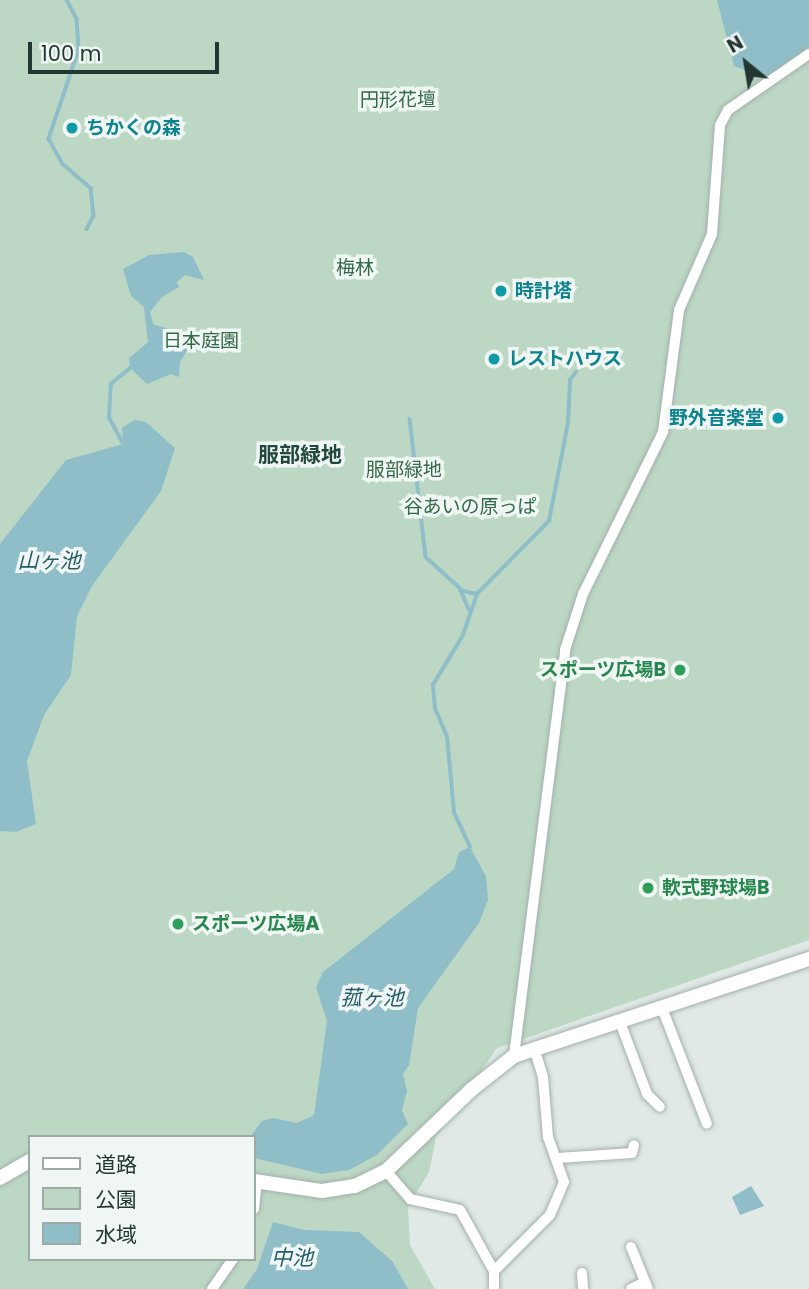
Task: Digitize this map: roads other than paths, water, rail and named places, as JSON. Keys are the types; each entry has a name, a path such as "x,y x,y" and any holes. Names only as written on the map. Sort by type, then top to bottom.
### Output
{"street":[{"path":"514,1056 565,650 583,594 663,432 679,310 712,234 720,125 728,110 809,54"},
{"path":"514,1056 532,974 570,652 587,597 667,433 684,311 716,235 724,127 732,113 809,60"},
{"path":"256,1181 322,1191 355,1186 386,1171 514,1056 809,959"},
{"path":"662,1008 707,1124"},
{"path":"620,1022 647,1094 660,1107"},
{"path":"494,1271 560,1201 564,1182 558,1158 548,1138 543,1077 535,1051"},
{"path":"558,1158 632,1153 634,1145"},
{"path":"0,1178 28,1162"},
{"path":"386,1171 410,1199 460,1210 494,1271 494,1289"},
{"path":"631,1247 647,1286 631,1289"},
{"path":"212,1289 232,1261"},
{"path":"582,1273 583,1289"}],"water":[{"path":"717,0 809,0 809,48 766,78 734,66"},
{"path":"184,252 193,257 204,280 185,275 177,282 179,287 162,297 150,312 153,324 174,331 188,349 180,362 179,377 171,374 147,384 130,368 129,358 148,342 144,307 131,296 123,269 149,255"},
{"name":"山ヶ池","path":"134,420 146,422 175,448 161,491 92,586 77,616 71,675 44,715 27,761 36,824 16,832 0,831 0,544 66,460 123,444 122,428"},
{"name":"菰ヶ池","path":"470,847 486,876 488,900 479,923 418,1008 409,1065 403,1074 407,1091 402,1110 408,1124 377,1155 349,1170 322,1174 256,1158 256,1135 252,1135 262,1121 273,1118 297,1123 314,1115 327,1021 316,987 323,972 454,869 459,852"},
{"path":"751,1186 764,1206 740,1215 732,1197"},
{"name":"中池","path":"273,1222 305,1230 359,1232 393,1262 408,1289 243,1289 257,1269"}],"waterway":[{"path":"67,0 77,19 79,50 49,139 63,164 91,188 94,216 87,229"},
{"path":"123,444 109,418 111,384 130,368"},
{"path":"470,847 454,812 447,737 435,709 433,685 463,635 477,594 549,521 568,423 570,380 576,372"},
{"path":"410,419 426,557 460,588 469,609"},
{"path":"463,591 477,594"}],"place":[{"name":"ちかくの森","path":"72,128"},
{"name":"時計塔","path":"501,291"},
{"name":"レストハウス","path":"494,359"},
{"name":"野外音楽堂","path":"778,418"},
{"name":"スポーツ広場B","path":"680,670"},
{"name":"軟式野球場B","path":"648,888"},
{"name":"スポーツ広場A","path":"178,924"}],"district":[{"name":"服部緑地","path":"300,455"}],"park label":[{"name":"円形花壇","path":"398,100"},
{"name":"梅林","path":"355,268"},
{"name":"日本庭園","path":"201,341"},
{"name":"谷あいの原っぱ","path":"470,507"}]}
